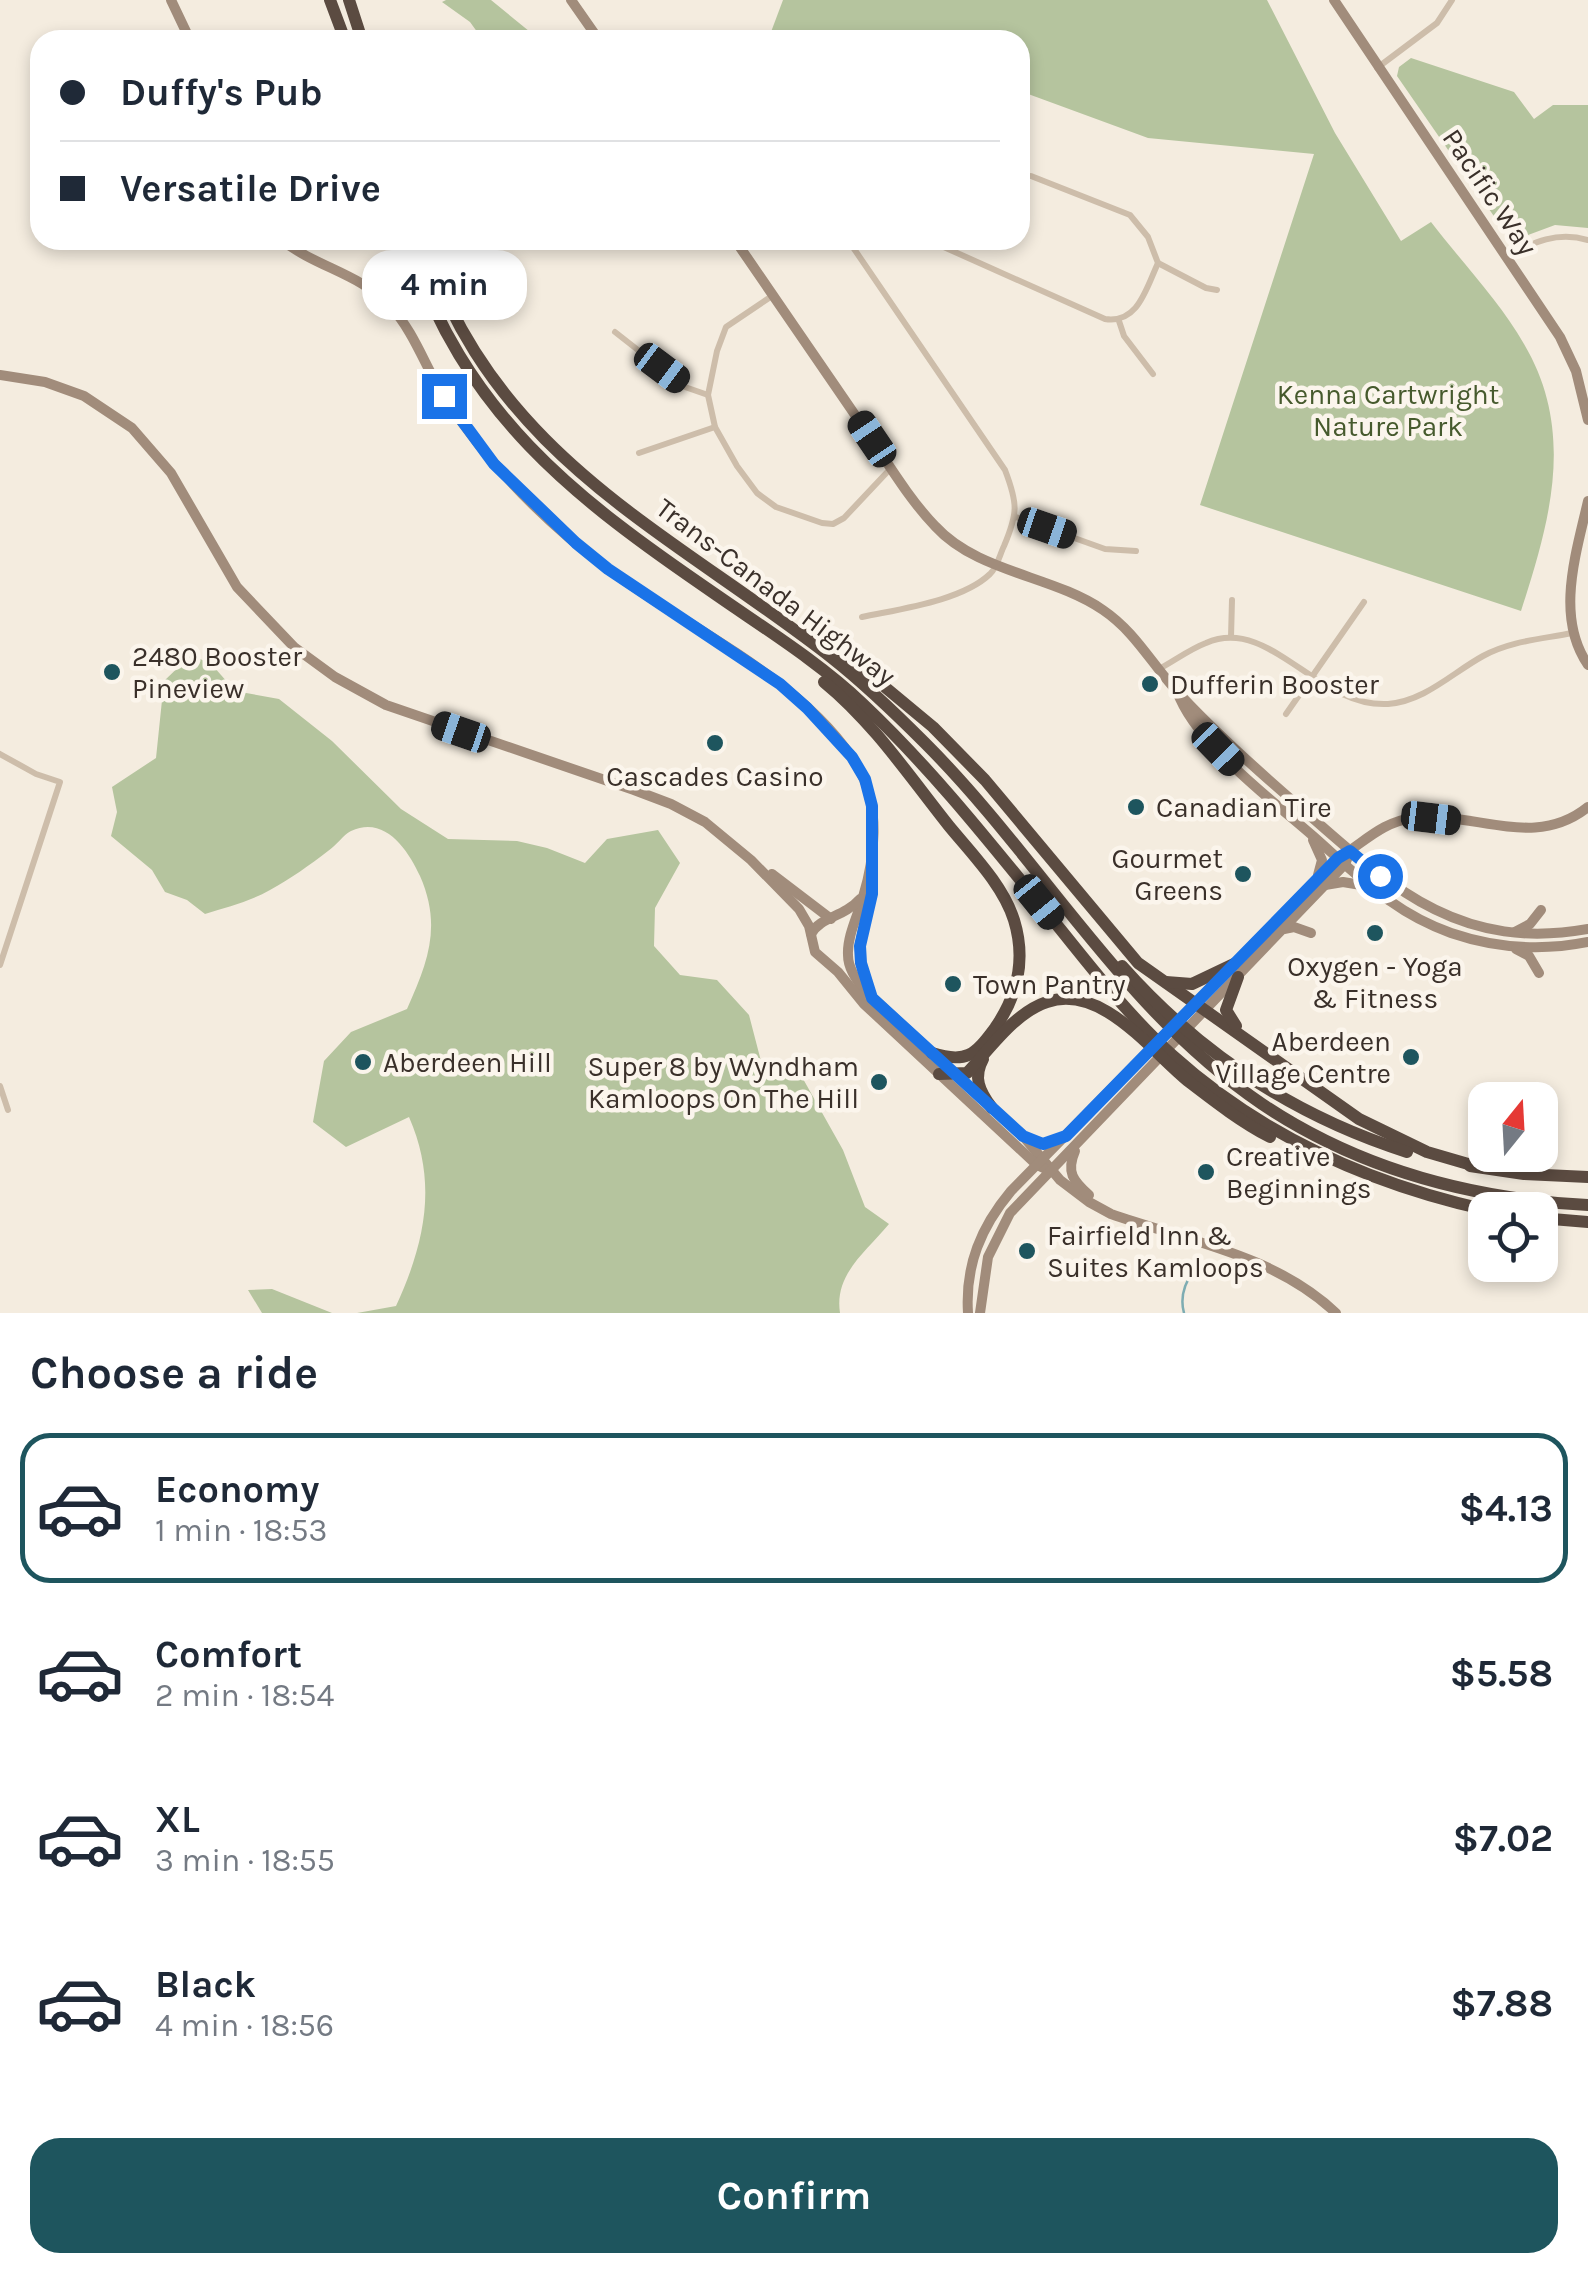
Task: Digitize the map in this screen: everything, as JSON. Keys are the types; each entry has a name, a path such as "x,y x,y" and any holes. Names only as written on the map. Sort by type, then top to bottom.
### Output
{"highway":[{"path":"330,0 340,30"},
{"path":"350,0 359,30"},
{"name":"Trans-Canada Highway","path":"411,250 436,318 470,373 531,449 604,514 860,701 919,759 1078,952 1174,1057 1269,1128 1324,1157 1409,1190 1468,1205"},
{"name":"Trans-Canada Highway","path":"428,250 454,313 519,414 588,482 835,661 925,743 1129,988 1185,1045 1263,1105 1358,1155 1426,1180 1496,1196 1588,1205"},
{"path":"751,599 842,653 932,727 985,780 1138,962 1159,980 1374,1128 1427,1152 1468,1164"},
{"path":"775,636 869,726 984,869 1014,919 1020,948 1019,972 1008,1007 972,1054 957,1059 932,1053"},
{"path":"1080,928 1192,1037 1278,1098 1358,1136 1430,1159 1468,1165"},
{"path":"1159,980 1192,984 1236,970"},
{"path":"1236,970 1227,1014 1268,1053"},
{"path":"939,1074 967,1073 1019,1019 1038,1006 1063,998 1089,1003 1114,1018 1184,1078 1242,1120 1282,1143 1324,1157"},
{"path":"987,1052 977,1078 992,1108"},
{"path":"1512,1172 1588,1177"},
{"path":"1558,1220 1588,1222"}],"main road":[{"path":"172,0 186,30"},
{"path":"573,0 592,30"},
{"name":"Pacific Way","path":"1334,0 1560,337 1576,371 1588,420"},
{"path":"298,250 354,276 382,297 408,330 466,428 521,492 576,543 608,569 780,684 852,757 870,793 874,821 869,874 850,936 849,966 872,998 1023,1136 1040,1162"},
{"path":"743,250 892,468 948,540 1101,608 1126,628 1177,692 1244,758 1350,851 1422,904 1470,924 1514,932 1588,929"},
{"path":"0,375 45,382 84,396 132,428 171,473 222,566 246,597 294,648 335,678 386,705 671,804 705,822 750,860 846,926 850,936"},
{"path":"1588,502 1573,569 1572,633 1588,665"},
{"path":"1177,692 1182,706 1218,749 1372,888 1431,925 1467,938 1505,945 1542,947 1588,942"},
{"path":"980,1313 988,1257 1002,1224 1191,1028 1201,1007 1367,836 1390,823 1414,818 1527,830 1561,824 1588,808"},
{"path":"1236,970 1281,931 1320,883 1322,860 1309,832"},
{"path":"750,860 799,909 809,926 815,952 825,958 864,1004 1088,1202 1111,1214 1265,1265 1306,1288 1336,1313"},
{"path":"869,874 872,894 860,946 872,998"},
{"path":"1320,883 1343,882 1372,888"},
{"path":"811,935 816,925 847,912 865,893"},
{"path":"1281,931 1290,927 1312,933 1300,921 1304,906"},
{"path":"1514,932 1530,924 1541,910"},
{"path":"1505,945 1529,956 1539,973"},
{"path":"825,958 838,958 848,950"},
{"path":"968,1313 968,1283 975,1251 990,1218 1180,1018 1201,1007"},
{"path":"1023,1136 1043,1144 1066,1136"},
{"path":"1078,1145 1071,1163 1072,1177 1111,1214"},
{"path":"968,1283 982,1286"}],"street":[{"path":"1378,68 1437,23 1452,0"},
{"path":"1031,176 1130,215 1148,238 1158,263 1206,288 1218,290"},
{"path":"1507,256 1538,240 1558,236 1588,240"},
{"path":"855,250 1006,470 1015,496 1016,518 992,573 961,591 926,603 862,616"},
{"path":"949,250 1045,295 1119,321 1135,311 1158,263"},
{"path":"773,296 726,327 716,351 708,396 715,427 756,492 776,508 833,524 844,518 892,468"},
{"path":"1119,321 1124,336 1153,374"},
{"path":"615,332 685,386 708,396"},
{"path":"639,454 715,427"},
{"path":"1016,518 1106,549 1136,551"},
{"path":"1231,637 1232,600"},
{"path":"1286,714 1364,602"},
{"path":"1159,670 1208,642 1231,637 1270,647 1338,694 1361,702 1388,704 1418,698 1508,645 1572,633"},
{"path":"0,754 60,782 0,965"},
{"path":"0,1086 8,1110"}],"green space":[{"path":"491,0 528,30 476,30 442,2"},
{"name":"Kenna Cartwright Nature Park","path":"783,0 1267,0 1335,133 1401,241 1431,222 1504,313 1540,377 1550,410 1553,477 1541,544 1521,611 1200,505 1314,154 1148,138 1030,95 1030,30 772,30"},
{"path":"1411,58 1514,92 1534,119 1553,105 1588,105 1588,228 1555,225 1517,239 1509,238 1397,76 1399,67"},
{"path":"192,654 214,667 235,691 279,699 332,741 401,809 448,839 517,841 585,863 607,839 658,830 680,863 655,908 654,946 680,975 717,980 749,1015 762,1065 802,1077 843,1150 865,1207 889,1224 847,1275 839,1299 840,1313 357,1313 396,1306 406,1282 424,1213 418,1141 409,1117 346,1147 313,1122 324,1061 351,1032 407,1009 430,944 427,894 402,846 385,831 363,827 348,833 285,881 238,904 205,914 187,900 165,892 152,870 111,836 117,812 112,787 156,758 164,681"},
{"path":"272,1289 332,1313 262,1313 248,1290"}],"waterway":[{"path":"1184,1313 1185,1287 1198,1265"}],"place":[{"name":"2480 Booster Pineview","path":"112,672"},
{"name":"Dufferin Booster","path":"1150,684"},
{"name":"Cascades Casino","path":"715,743"},
{"name":"Canadian Tire","path":"1136,807"},
{"name":"Gourmet Greens","path":"1243,874"},
{"name":"Oxygen - Yoga & Fitness","path":"1375,933"},
{"name":"Town Pantry","path":"953,984"},
{"name":"Aberdeen Village Centre","path":"1411,1057"},
{"name":"Aberdeen Hill","path":"363,1062"},
{"name":"Super 8 by Wyndham Kamloops On The Hill","path":"879,1082"},
{"name":"Creative Beginnings","path":"1206,1172"},
{"name":"Fairfield Inn & Suites Kamloops","path":"1027,1251"}],"route":[{"path":"444,396 494,464 534,506 608,569 780,684 852,757 870,793 874,821 869,874 872,894 860,946 872,998 1023,1136 1043,1144 1066,1136 1338,858 1350,851 1380,876"}]}
